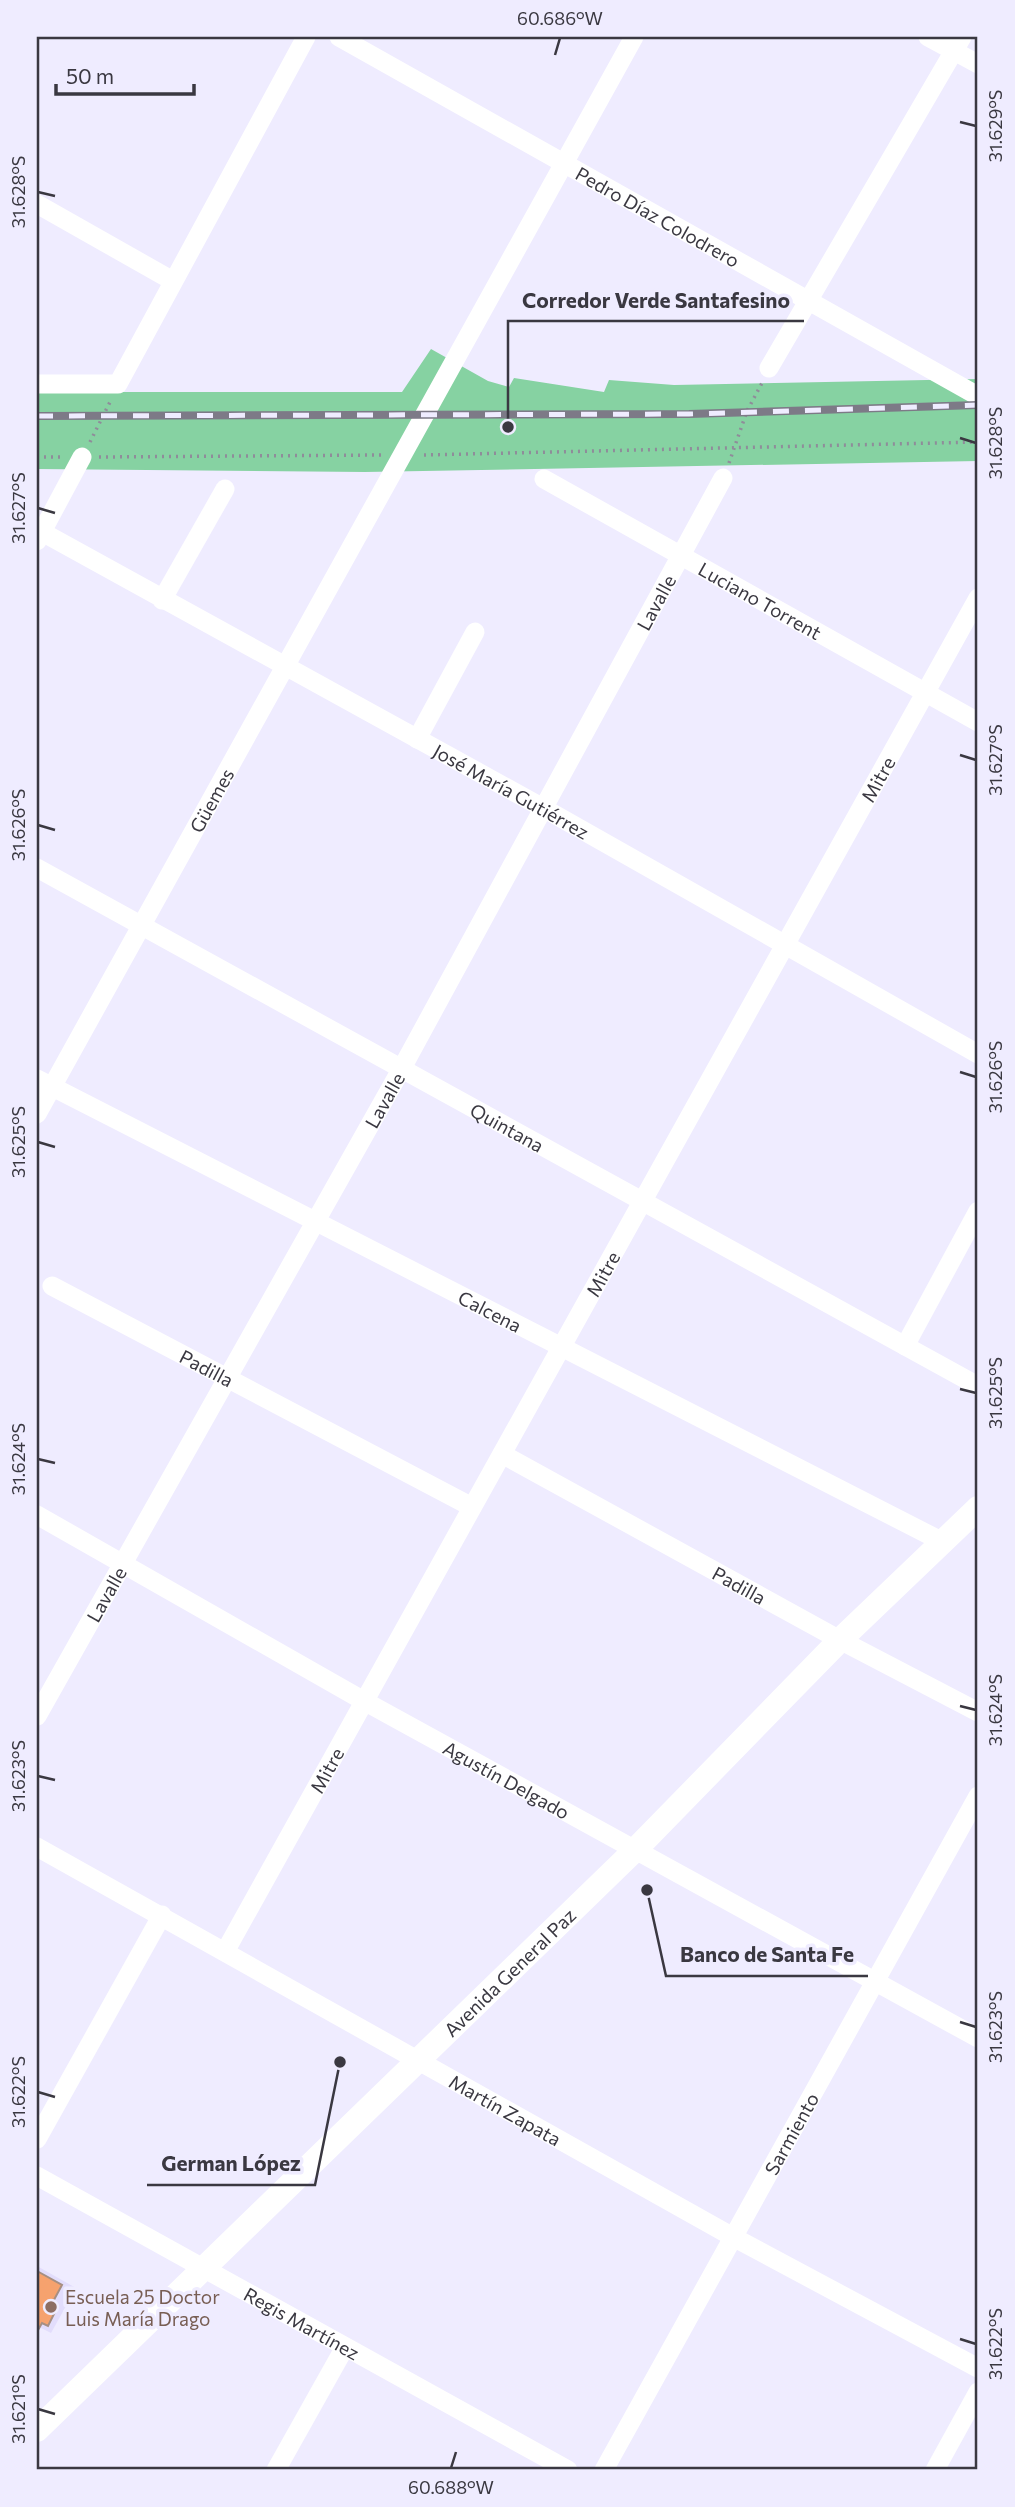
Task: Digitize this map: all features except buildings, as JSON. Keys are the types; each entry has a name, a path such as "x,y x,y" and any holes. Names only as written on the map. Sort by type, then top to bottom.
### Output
{"main road":[{"name":"Avenida General Paz","path":"37,2430 635,1850 840,1640 978,1508"}],"street":[{"path":"37,384 118,384 306,37"},
{"name":"Pedro Díaz Colodrero","path":"339,37 978,396"},
{"name":"Güemes","path":"37,1114 45,1083 142,924 634,37"},
{"path":"928,37 958,44 978,64"},
{"path":"769,368 958,44"},
{"path":"37,204 173,281"},
{"path":"39,537 82,457"},
{"name":"Lavalle","path":"37,1716 229,1378 545,810 723,478"},
{"name":"Luciano Torrent","path":"544,479 927,691 978,722"},
{"path":"162,600 225,489"},
{"name":"José María Gutiérrez","path":"39,537 162,600 417,739 978,1054"},
{"name":"Mitre","path":"226,1950 978,598"},
{"path":"417,739 475,632"},
{"name":"Quintana","path":"37,868 978,1386"},
{"name":"Calcena","path":"45,1083 943,1542"},
{"path":"905,1346 978,1211"},
{"name":"Padilla","path":"52,1286 472,1507"},
{"name":"Padilla","path":"502,1454 840,1640 978,1712"},
{"name":"Agustín Delgado","path":"37,1515 122,1566 364,1701 874,1984 978,2038"},
{"name":"Sarmiento","path":"604,2470 978,1796"},
{"name":"Martín Zapata","path":"37,1847 226,1950 733,2238 978,2368"},
{"path":"37,2139 162,1915"},
{"name":"Regis Martínez","path":"37,2176 568,2470"},
{"path":"276,2470 345,2347"},
{"path":"935,2470 978,2392"}],"path":[{"path":"723,478 747,411 769,368"},
{"path":"103,415 82,457 402,455 978,442"}],"shaded area":[{"name":"Escuela 25 Doctor Luis María Drago","path":"37,2266 76,2288 51,2333 39,2327 37,2331"}],"green space":[{"path":"431,349 488,381 509,387 514,378 604,392 609,380 674,385 978,379 978,461 365,472 37,469 37,392 402,392"}],"railway":[{"path":"37,416 689,414 978,405"}],"place":[{"name":"Corredor Verde Santafesino","path":"508,427"},
{"name":"Banco de Santa Fe","path":"647,1890"},
{"name":"German López","path":"340,2062"},
{"name":"Escuela 25 Doctor Luis María Drago","path":"51,2307"}]}
